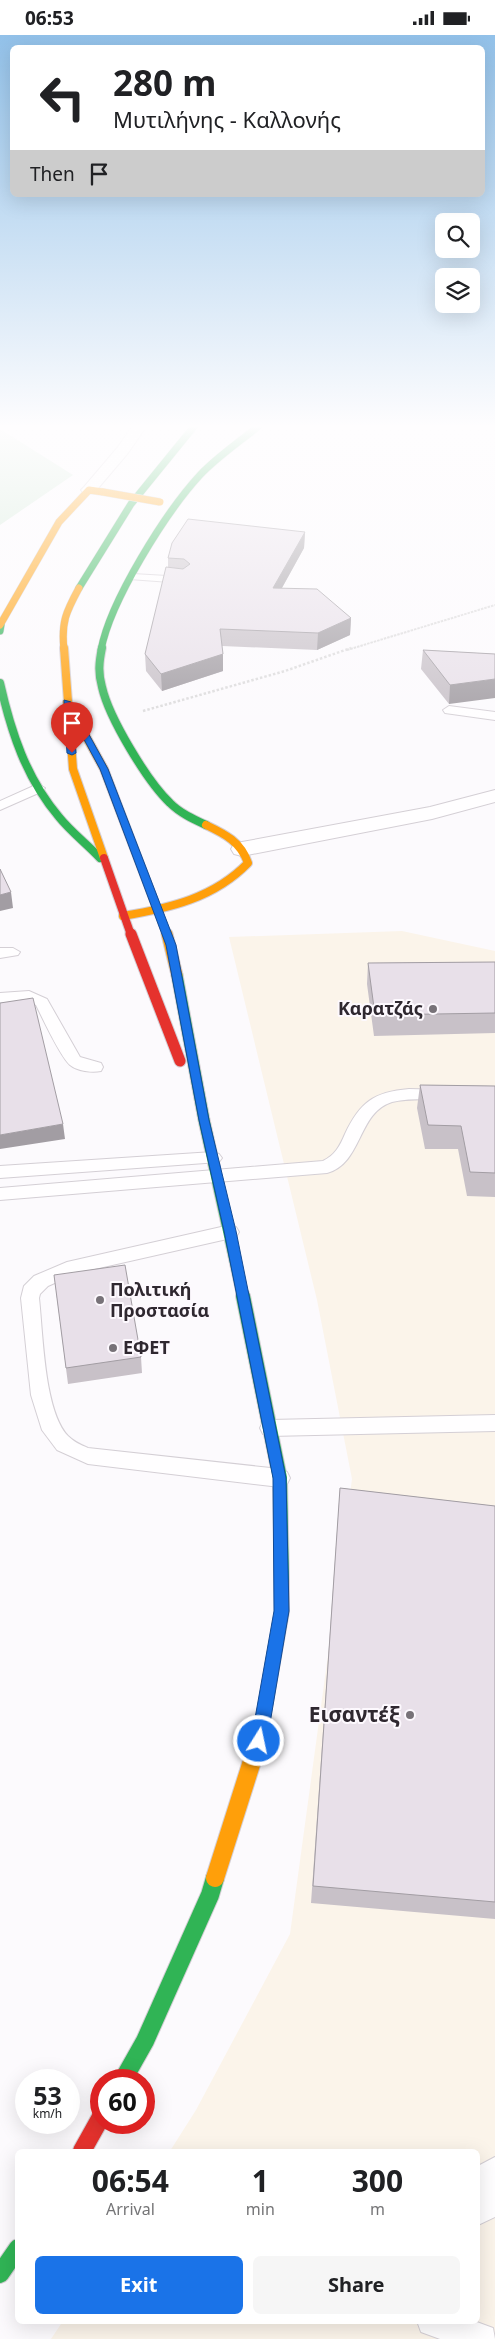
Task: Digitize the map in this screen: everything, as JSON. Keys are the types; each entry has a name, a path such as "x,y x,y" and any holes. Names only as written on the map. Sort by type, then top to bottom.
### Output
{"main road":[{"path":"0,631 0,625 54,532"},
{"path":"114,532 68,609 62,629 73,769 105,863 122,898 124,916 204,1120"},
{"path":"124,916 159,911 211,892 243,873 248,863 248,854 225,834 190,819 168,803 125,737 105,694 98,663 107,626 160,532"},
{"path":"0,683 4,707 17,743 38,788 58,816 105,863"},
{"path":"67,702 104,769 148,897 159,911 171,945 204,1120 230,1231 280,1478 282,1611 259,1741 210,1895 145,2041 128,2069"},
{"path":"148,897 211,892"},
{"path":"83,2149 92,2134"},
{"path":"0,2274 15,2252"}],"street":[{"path":"242,849 432,813 495,796"},
{"path":"480,2200 495,2179"}],"lane":[{"path":"133,577 184,580"},
{"path":"449,710 495,716"},
{"path":"0,806 38,788"},
{"path":"0,998 29,996 42,1002 74,1060 80,1064 95,1067"},
{"path":"0,1194 327,1167 339,1161 368,1109 377,1102 398,1096 454,1093"},
{"path":"0,1172 213,1158"},
{"path":"230,1231 73,1267 47,1277 35,1285 30,1297 40,1395 55,1434 74,1451 88,1456 280,1478"},
{"path":"270,1428 495,1423"},
{"path":"440,2324 482,2339"}],"path":[{"path":"116,719 285,671 368,643 495,605"}],"shaded area":[{"path":"402,931 495,951 495,2339 51,2339 61,2324 480,2324 480,2149 171,2149 196,2110 290,1934 352,1479 317,1300 229,937"}],"building":[{"path":"180,532 305,532 273,588 317,589 351,618 318,633 220,629 223,654 161,674 145,654 166,567 183,569 190,564 184,559 168,558 172,543"},
{"path":"423,650 495,654 495,679 450,685"},
{"path":"0,869 11,892 0,895"},
{"path":"495,962 495,1013 375,1015 368,963"},
{"path":"33,998 63,1124 0,1135 0,1003"},
{"path":"420,1085 495,1086 495,1173 470,1172 461,1126 428,1125"},
{"path":"125,1265 141,1357 66,1368 54,1275"},
{"name":"Εισαντέξ","path":"340,1488 495,1506 495,1902 313,1886"}],"traffic: fast":[{"path":"79,588 114,532"},
{"path":"158,532 123,593 111,620 102,645 99,664 100,676 110,710 156,787 180,812 206,825"},
{"path":"0,631 1,625"},
{"path":"0,683 14,737 37,787 59,817 100,858"},
{"path":"177,975 204,1120 230,1232 280,1478 282,1583"},
{"path":"129,2069 145,2041 210,1895 215,1878"},
{"path":"0,2274 15,2252"}],"traffic: slow":[{"path":"0,625 54,532"},
{"path":"79,588 68,609 62,629 73,769 104,858"},
{"path":"67,702 104,769 171,945 177,975"},
{"path":"123,916 191,901 222,886 236,876 248,863 242,849 232,839 206,825"},
{"path":"215,1878 259,1741 282,1611 282,1583"}],"traffic: jam":[{"path":"104,858 135,946 180,1061"},
{"path":"83,2149 92,2134"}],"place":[{"name":"Καρατζάς","path":"433,1009"},
{"name":"Πολιτική Προστασία","path":"100,1300"},
{"name":"ΕΦΕΤ","path":"113,1348"},
{"name":"Εισαντέξ","path":"410,1715"}],"route":[{"path":"72,753 67,702 104,769 171,945 204,1120 230,1231 280,1478 282,1611 259,1741"}]}
